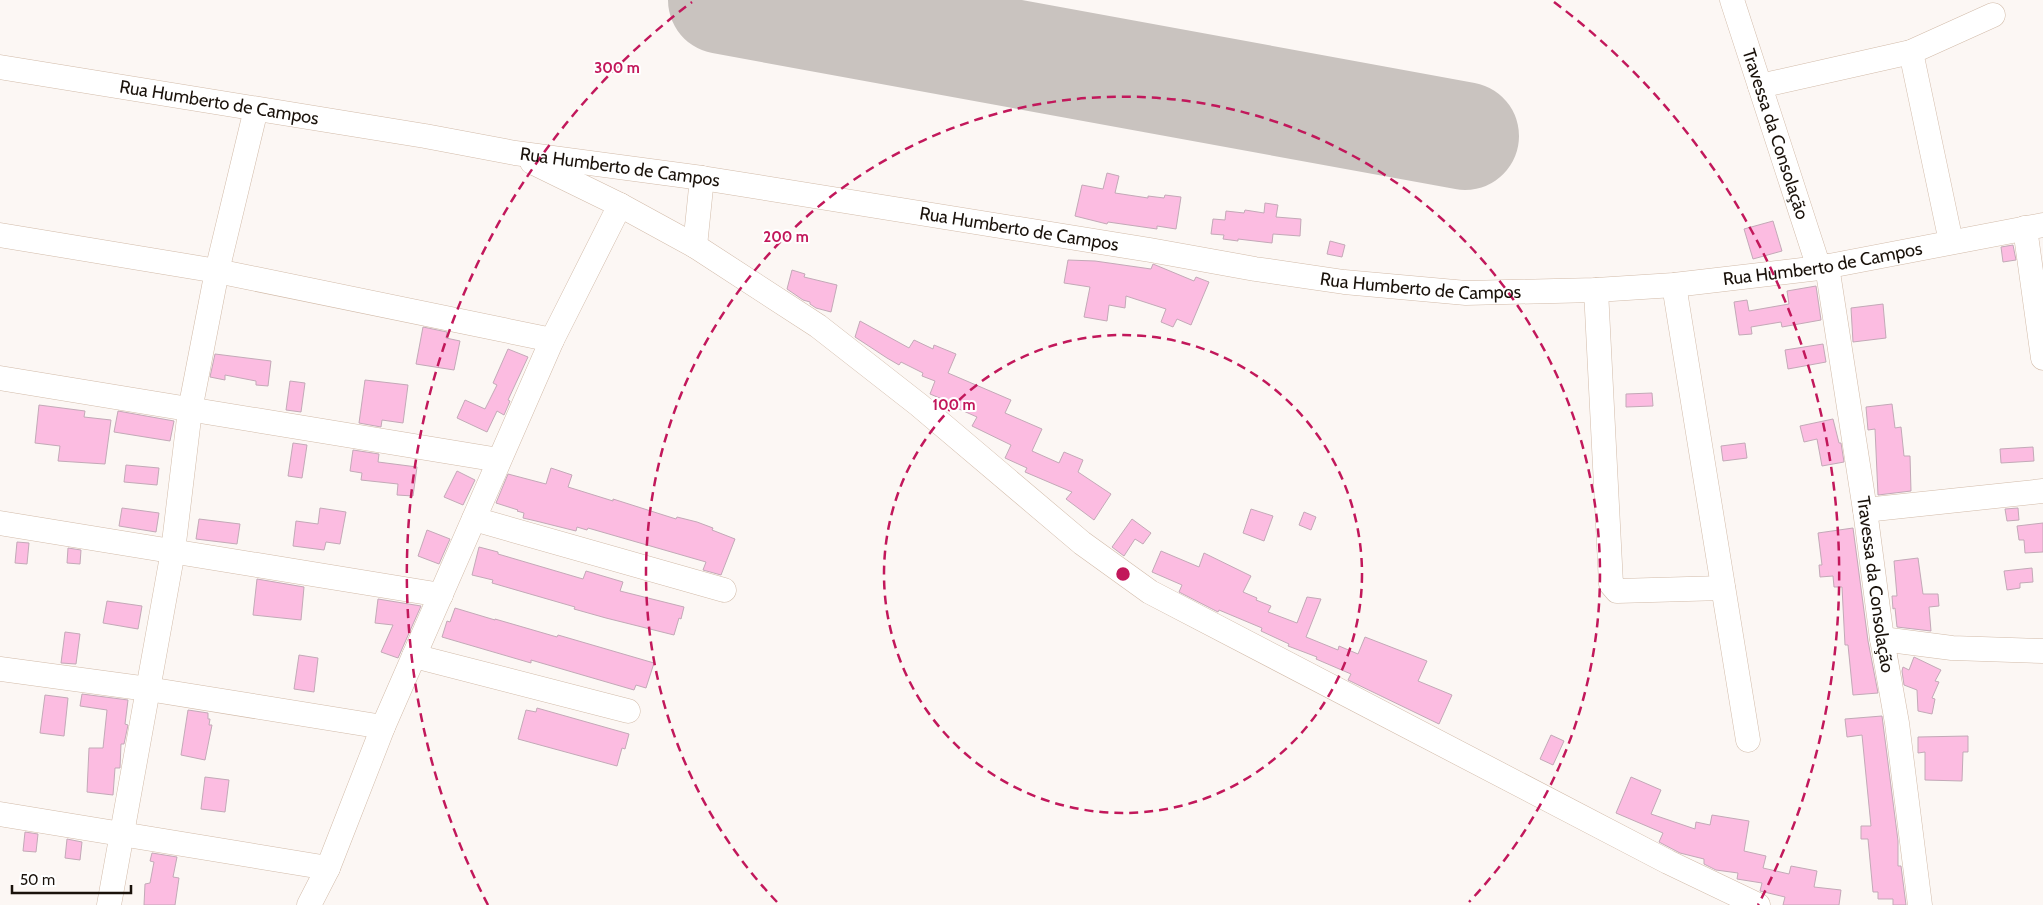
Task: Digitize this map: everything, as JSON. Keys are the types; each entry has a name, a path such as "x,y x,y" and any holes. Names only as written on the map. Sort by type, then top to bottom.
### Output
{"street":[{"name":"Travessa da Consolação","path":"1732,0 1823,267 1865,510 1882,639 1897,723 1920,905"},
{"path":"1760,86 1911,52 1994,15"},
{"path":"1911,52 1951,242"},
{"name":"Rua Humberto de Campos","path":"0,67 425,136 515,153 702,178 1140,248 1255,269 1344,282 1466,293 1596,290 1674,284 1823,267 2034,226"},
{"path":"109,905 173,551 190,410 217,271 256,108"},
{"path":"515,153 620,205 695,246 818,326 919,405 1082,543 1150,592 1668,862 1758,905"},
{"path":"695,246 702,178"},
{"path":"309,905 328,868 383,727 552,340 620,205"},
{"path":"2034,226 2043,358"},
{"path":"0,235 217,271 552,340"},
{"path":"1674,284 1748,740"},
{"path":"1596,290 1612,584 1617,591 1723,588"},
{"path":"0,378 499,460"},
{"path":"1865,510 2043,491"},
{"path":"474,519 724,590"},
{"path":"0,523 442,595"},
{"path":"1882,639 1952,648 2043,651"},
{"path":"414,656 628,711"},
{"path":"0,669 148,689 383,727"},
{"path":"0,814 328,868"}],"building":[{"path":"1107,173 1119,176 1115,193 1148,198 1148,196 1164,198 1165,195 1181,197 1176,229 1157,226 1157,229 1108,222 1107,224 1075,216 1082,185 1103,189"},
{"path":"1265,203 1278,205 1276,217 1301,219 1300,236 1273,234 1272,243 1223,239 1224,235 1211,234 1213,219 1225,220 1226,211 1244,213 1245,210 1264,213"},
{"path":"1773,221 1782,251 1753,259 1744,229"},
{"path":"1330,241 1345,245 1342,257 1327,254"},
{"path":"2013,245 2016,260 2003,262 2001,247"},
{"path":"1068,260 1095,261 1151,269 1153,264 1194,281 1196,277 1209,282 1191,325 1177,319 1173,327 1161,322 1166,309 1126,296 1125,308 1109,305 1107,321 1084,317 1090,287 1064,283"},
{"path":"792,270 805,274 804,277 837,285 831,312 816,308 810,302 803,300 787,289"},
{"path":"1816,286 1821,320 1782,327 1781,322 1751,327 1752,334 1739,335 1734,302 1747,300 1749,311 1789,304 1787,291"},
{"path":"1883,304 1886,338 1853,342 1851,308"},
{"path":"860,321 909,348 914,340 933,349 934,345 956,354 948,373 1011,400 1005,413 1042,429 1032,451 1059,463 1064,452 1083,460 1078,472 1111,494 1094,520 1066,499 1072,492 1025,472 1027,468 1005,458 1011,445 972,426 977,417 930,394 935,381 922,376 923,373 901,362 899,365 855,337"},
{"path":"423,327 447,332 446,338 460,341 454,370 416,364"},
{"path":"1823,344 1826,362 1788,369 1785,350"},
{"path":"508,349 528,357 508,400 510,401 504,415 497,411 487,432 457,418 465,400 485,409 497,385 493,383"},
{"path":"215,354 271,361 268,386 256,385 256,381 225,375 225,380 210,377"},
{"path":"365,380 408,385 403,423 382,420 381,427 359,423"},
{"path":"290,381 305,383 301,412 286,410"},
{"path":"1652,393 1653,406 1626,407 1626,394"},
{"path":"1892,404 1895,428 1901,427 1904,456 1910,456 1911,491 1878,495 1875,429 1868,430 1866,407"},
{"path":"39,405 85,411 84,417 111,420 105,464 58,461 60,446 35,443"},
{"path":"118,411 174,421 170,441 114,432"},
{"path":"1833,419 1839,443 1841,443 1844,462 1822,466 1817,439 1804,442 1800,426"},
{"path":"293,443 307,445 302,478 288,476"},
{"path":"1745,443 1747,458 1723,461 1721,446"},
{"path":"2033,447 2034,461 2001,463 2000,449"},
{"path":"353,450 379,454 378,462 417,467 413,496 397,495 398,484 361,480 362,473 350,471"},
{"path":"126,465 159,468 157,485 124,482"},
{"path":"551,468 572,475 568,487 676,519 677,517 697,522 735,539 721,575 703,570 706,562 588,528 587,530 577,527 576,531 523,518 524,513 496,503 508,474 546,484"},
{"path":"457,471 475,480 463,505 444,497"},
{"path":"122,508 159,513 156,532 119,526"},
{"path":"320,508 346,512 340,544 326,542 324,550 293,546 296,521 318,524"},
{"path":"2018,508 2019,520 2007,521 2005,509"},
{"path":"1251,509 1273,516 1264,541 1243,533"},
{"path":"1304,512 1316,517 1311,530 1299,525"},
{"path":"199,519 240,524 237,544 196,539"},
{"path":"1132,519 1151,533 1143,544 1135,539 1124,556 1112,547"},
{"path":"2043,523 2043,552 2025,553 2024,540 2019,540 2017,526"},
{"path":"1853,528 1868,641 1878,693 1853,695 1848,645 1845,645 1842,587 1834,587 1833,576 1820,577 1819,565 1822,565 1818,533"},
{"path":"427,530 450,539 439,564 418,556"},
{"path":"17,542 29,543 27,564 15,563"},
{"path":"479,547 583,579 586,571 623,582 620,591 684,607 681,619 679,618 674,635 574,609 575,607 492,583 493,580 472,575"},
{"path":"68,548 81,550 80,564 67,563"},
{"path":"1161,551 1199,567 1204,553 1251,576 1243,592 1271,606 1268,612 1297,623 1307,597 1321,599 1306,637 1338,650 1339,646 1358,654 1365,637 1427,661 1418,681 1452,695 1439,724 1348,680 1351,674 1316,659 1317,657 1288,646 1289,644 1261,631 1262,628 1219,610 1218,612 1179,592 1182,585 1152,572"},
{"path":"1918,558 1923,594 1938,594 1939,606 1929,607 1931,631 1897,627 1895,608 1893,609 1892,596 1897,596 1894,561"},
{"path":"2032,568 2033,582 2020,583 2020,588 2007,590 2004,571"},
{"path":"257,579 304,587 301,620 253,615"},
{"path":"378,599 421,606 398,658 381,652 393,625 375,623"},
{"path":"107,601 142,606 138,629 103,623"},
{"path":"455,608 654,663 646,688 636,685 634,690 531,660 531,663 442,637 447,621 450,622"},
{"path":"65,632 80,634 76,664 61,663"},
{"path":"299,655 318,658 314,692 294,689"},
{"path":"1914,657 1941,670 1935,681 1939,682 1932,698 1935,699 1932,714 1918,711 1917,690 1904,685 1903,667 1909,670"},
{"path":"82,694 128,700 125,724 128,725 124,744 121,744 120,768 115,768 113,795 87,792 89,748 103,748 107,710 80,706"},
{"path":"45,695 68,698 64,736 40,733"},
{"path":"537,708 629,734 625,749 622,748 617,766 518,739 526,710 536,712"},
{"path":"188,710 208,713 209,725 212,725 205,760 181,755"},
{"path":"1882,716 1898,841 1898,866 1901,866 1906,905 1893,905 1893,899 1878,899 1878,892 1873,892 1868,839 1861,839 1861,826 1871,826 1862,735 1847,737 1845,719"},
{"path":"1551,735 1564,741 1553,765 1540,759"},
{"path":"1968,736 1968,752 1963,752 1962,781 1925,780 1925,752 1918,753 1918,737"},
{"path":"205,777 229,780 225,812 201,809"},
{"path":"1631,777 1661,790 1651,814 1695,829 1696,822 1710,825 1712,815 1749,821 1744,851 1766,856 1763,868 1789,874 1791,866 1817,871 1814,887 1841,890 1839,905 1783,905 1785,897 1760,891 1762,883 1737,879 1738,873 1716,870 1704,864 1704,859 1680,853 1659,842 1663,833 1616,813"},
{"path":"25,832 38,834 36,852 23,851"},
{"path":"67,839 82,842 80,860 65,858"},
{"path":"152,853 177,857 173,877 179,878 175,905 144,905 145,884 150,883 154,862 150,861"}],"runway":[{"path":"722,0 1465,136"}]}
